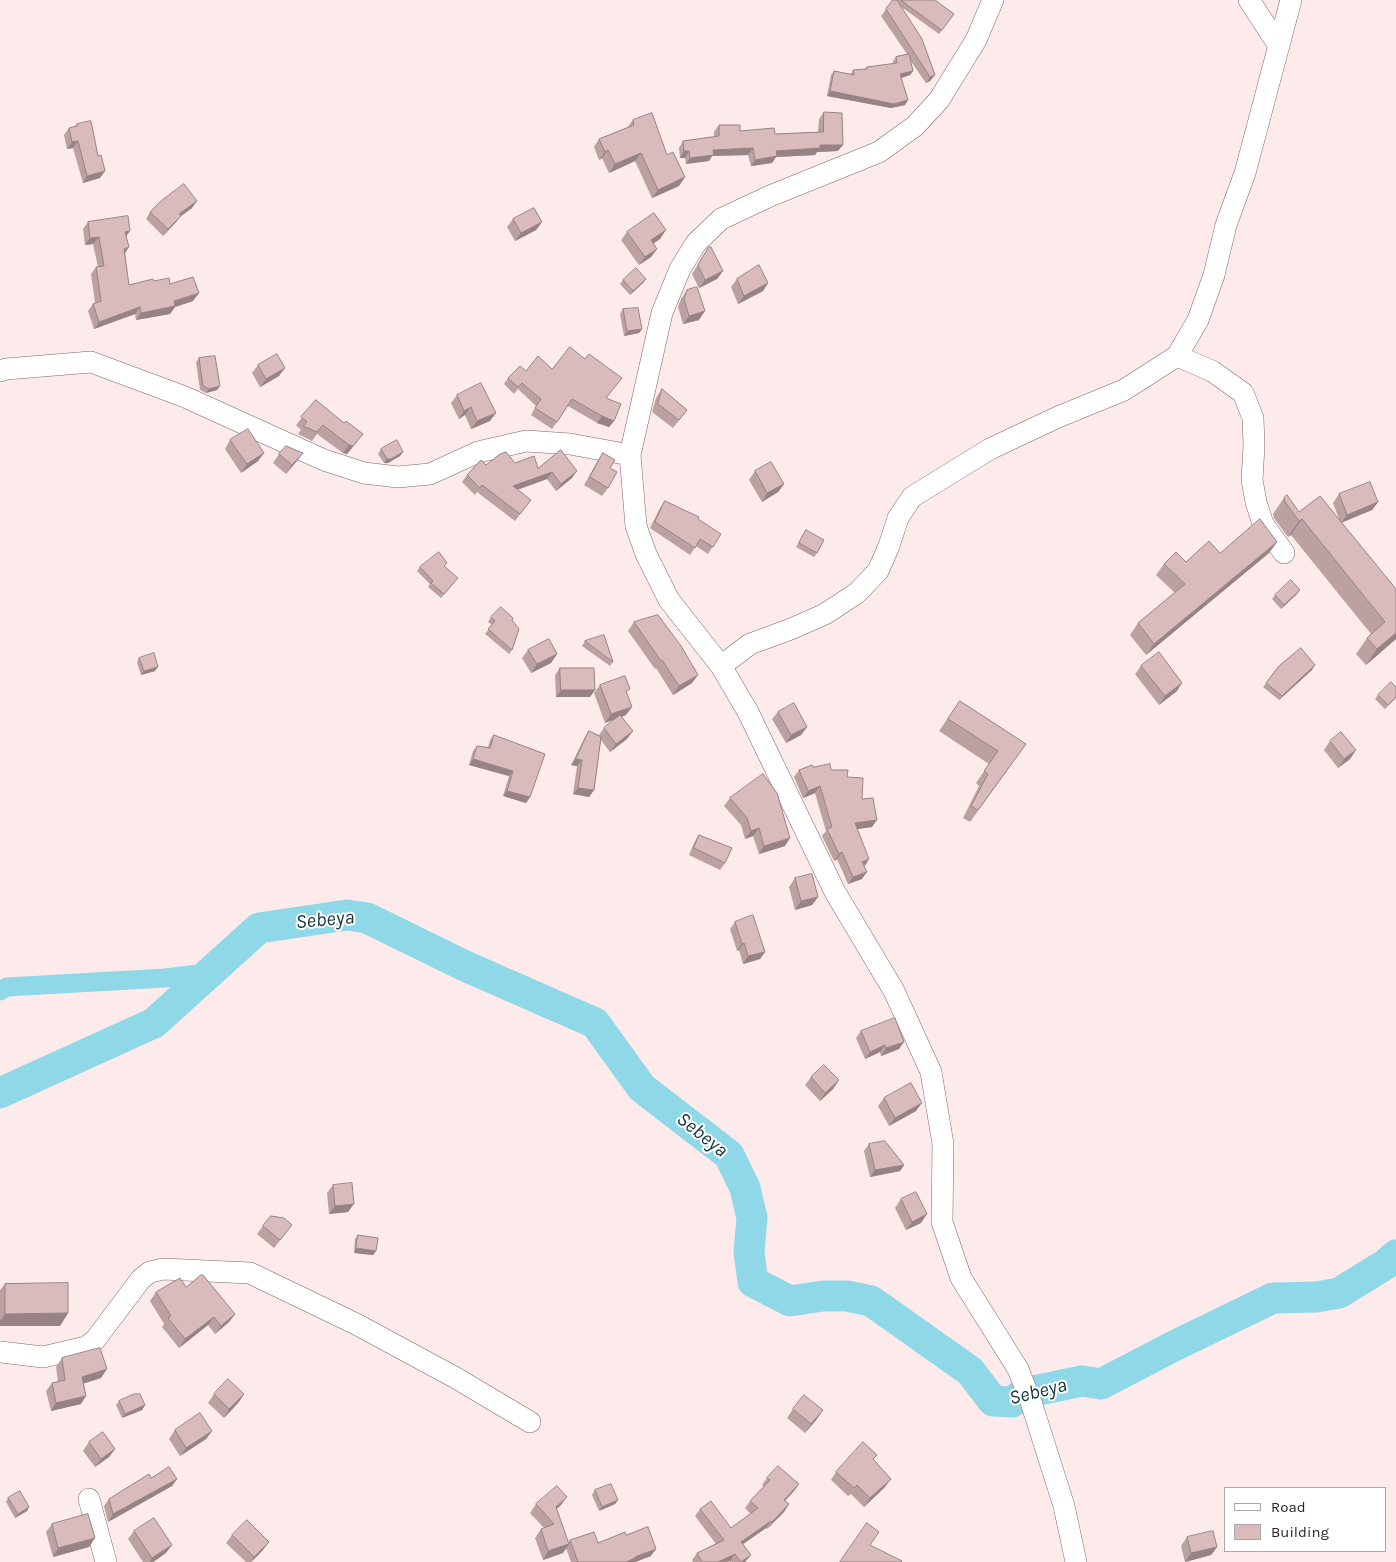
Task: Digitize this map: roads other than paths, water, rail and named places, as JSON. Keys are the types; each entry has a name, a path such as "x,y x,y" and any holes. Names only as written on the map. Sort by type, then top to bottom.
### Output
{"street":[{"path":"993,0 976,40 939,100 915,126 879,152 770,196 722,219 696,243 680,269 662,313 630,455 636,526 646,554 670,600 721,666 748,712 835,892 894,991 931,1072 943,1144 942,1222 961,1278 1018,1369 1031,1402 1064,1506 1076,1562"},
{"path":"1249,0 1279,46"},
{"path":"721,666 750,644 825,614 856,593 878,571 898,518 912,497 990,449 1058,417 1124,390 1177,356 1198,320 1214,275 1226,226 1245,173 1291,0"},
{"path":"1177,356 1212,371 1243,393 1253,418 1252,480 1256,502 1263,524 1284,552"},
{"path":"0,371 91,362 184,397 324,460 364,473 398,477 430,474 478,452 526,442 570,444 630,455"},
{"path":"0,1352 43,1358 86,1347 95,1340 141,1279 150,1272 163,1269 250,1273 356,1324 456,1378 530,1422"},
{"path":"89,1499 106,1562"}],"waterway":[{"name":"Sebeya","path":"0,1093 154,1023 259,928 347,915 367,918 465,966 595,1023 642,1088 729,1155 745,1188 752,1218 749,1252 753,1282 790,1301 823,1296 847,1296 871,1301 970,1371 993,1401 1012,1402 1024,1393 1082,1381 1101,1384 1273,1298 1316,1297 1339,1293 1386,1264 1396,1255"},
{"path":"0,991 7,987 165,978 208,973"}]}
